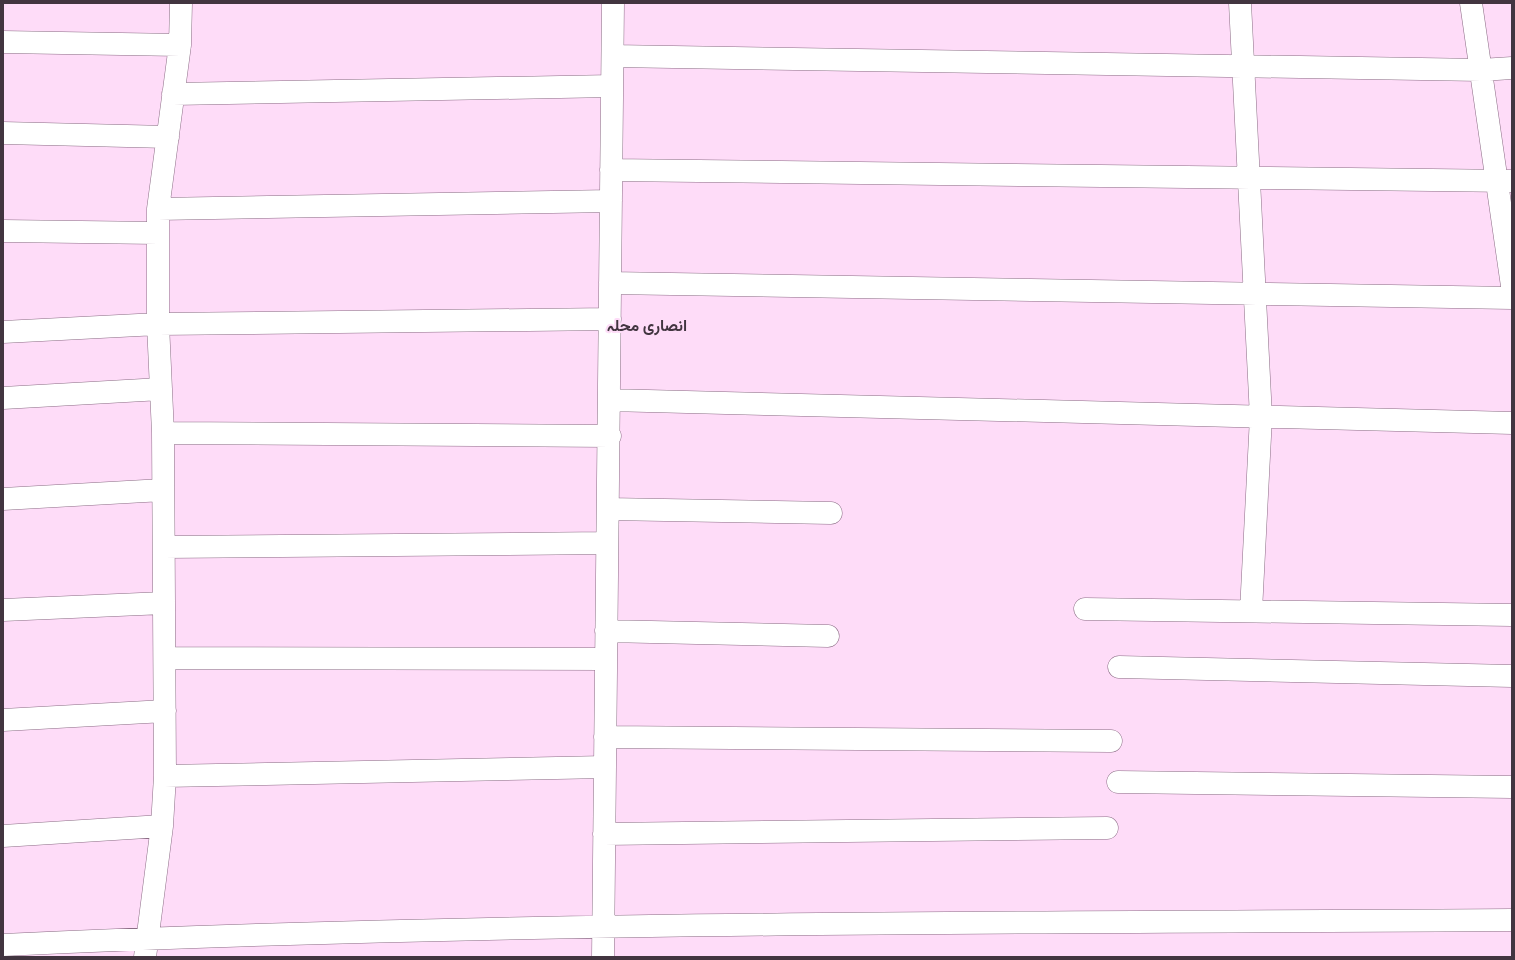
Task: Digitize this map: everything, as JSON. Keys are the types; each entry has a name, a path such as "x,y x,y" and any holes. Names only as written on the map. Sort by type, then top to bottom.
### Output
{"street":[{"path":"146,948 162,826 165,776 164,490 158,324 158,209 180,45 181,3"},
{"path":"603,957 607,543 610,436 609,400 613,3"},
{"path":"1240,3 1261,417 1251,611"},
{"path":"1471,3 1481,70 1504,182 1512,286"},
{"path":"3,42 180,45"},
{"path":"613,56 1481,70 1512,68"},
{"path":"173,94 612,86"},
{"path":"3,132 168,137"},
{"path":"611,170 1504,182"},
{"path":"158,209 611,201"},
{"path":"3,231 158,233"},
{"path":"610,283 1512,298"},
{"path":"3,332 158,324 610,319"},
{"path":"3,398 161,389"},
{"path":"609,400 1512,423"},
{"path":"163,433 610,436"},
{"path":"3,499 164,490"},
{"path":"608,509 831,513"},
{"path":"164,547 607,543"},
{"path":"3,610 164,603"},
{"path":"1085,608 1512,615"},
{"path":"606,631 828,636"},
{"path":"165,658 606,659"},
{"path":"1119,667 1512,676"},
{"path":"3,720 165,711"},
{"path":"605,736 1112,741"},
{"path":"165,776 605,767"},
{"path":"1118,782 1512,787"},
{"path":"3,836 162,826"},
{"path":"604,834 1107,828"},
{"path":"3,945 146,948 603,925 1512,920"}],"district":[{"name":"انصاری محلہ","path":"647,325"}]}
